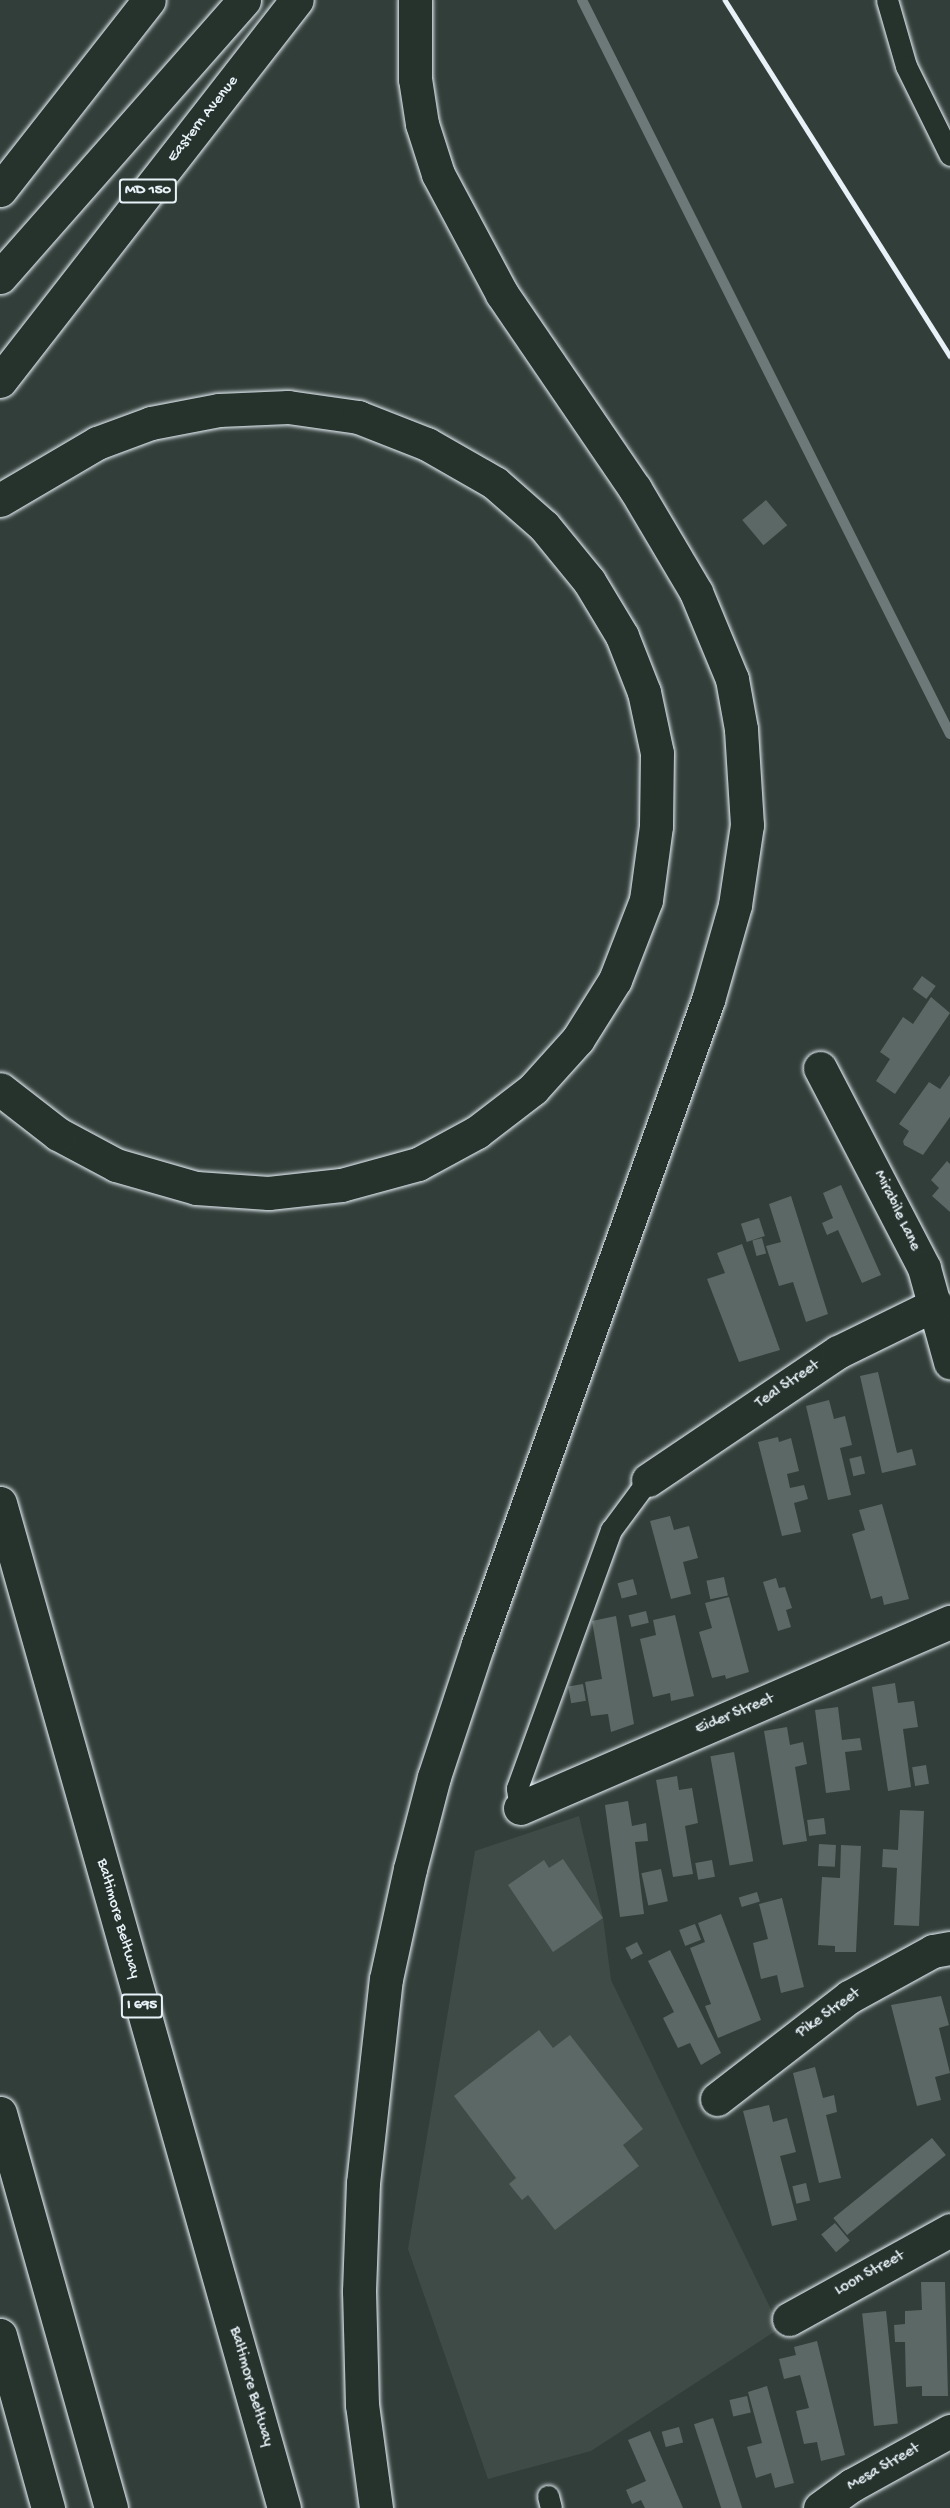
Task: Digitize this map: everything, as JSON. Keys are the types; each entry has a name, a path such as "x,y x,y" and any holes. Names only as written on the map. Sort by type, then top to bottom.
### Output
{"main road":[{"path":"0,190 149,0"},
{"name":"MD 150","path":"0,277 244,0"},
{"name":"Eastern Avenue","path":"0,381 297,0"},
{"path":"375,2508 362,2405 359,2292 363,2183 386,1979 410,1869 434,1777 478,1644 708,1000 735,904 747,825 745,764 732,679 696,592 635,489 502,294 438,174 422,124 415,79 415,0"},
{"path":"0,500 98,443 151,423 219,410 288,406 358,417 398,432 427,444 495,483 544,526 581,572 622,636 644,692 657,753 657,826 646,900 615,980 578,1039 533,1089 477,1131 418,1164 331,1186 268,1193 196,1188 116,1165 58,1134 0,1089"},
{"name":"Mirabile Lane","path":"820,1068 892,1200 936,1304 950,1362"},
{"name":"Teal Street","path":"648,1480 838,1352 936,1304"},
{"name":"Baltimore Beltway","path":"0,1503 284,2508"},
{"name":"Eider Street","path":"520,1808 950,1622"},
{"name":"Pike Street","path":"717,2099 849,1997 933,1951 950,1948"},
{"path":"0,2113 111,2508"},
{"name":"Loon Street","path":"789,2319 950,2229"},
{"path":"0,2335 48,2508"},
{"path":"0,2397 39,2508"},
{"name":"Mesa Street","path":"820,2508 852,2485 950,2431"}],"lane":[{"path":"888,0 906,66 950,155"},
{"path":"520,1808 517,1788 611,1530 648,1480"}],"shaded area":[{"path":"579,1816 603,1918 611,1980 780,2328 591,2451 488,2479 408,2249 475,1851"}],"building":[{"path":"766,500 787,525 763,545 742,520"},
{"path":"922,976 936,986 926,999 913,989"},
{"path":"931,997 950,1013 895,1094 876,1081 890,1059 880,1052 903,1017 913,1024"},
{"path":"950,1075 950,1117 923,1155 904,1145 903,1141 909,1131 899,1124 929,1082 940,1089"},
{"path":"947,1161 950,1164 950,1212 932,1196 939,1188 931,1180"},
{"path":"841,1185 881,1275 862,1283 838,1230 827,1235 822,1223 833,1218 823,1193"},
{"path":"791,1196 828,1314 806,1322 793,1282 779,1286 766,1246 781,1242 769,1204"},
{"path":"759,1218 765,1236 747,1242 741,1224"},
{"path":"762,1238 766,1253 756,1256 752,1241"},
{"path":"742,1244 780,1350 739,1362 707,1279 725,1273 717,1253"},
{"path":"878,1372 897,1453 912,1449 916,1465 882,1473 860,1376"},
{"path":"829,1400 834,1419 845,1416 852,1445 840,1448 851,1495 828,1500 806,1406"},
{"path":"778,1437 779,1442 791,1438 799,1471 787,1474 790,1488 804,1485 808,1499 794,1503 801,1532 782,1536 758,1442"},
{"path":"861,1456 865,1474 853,1476 849,1459"},
{"path":"882,1504 909,1599 884,1605 882,1596 871,1599 852,1534 865,1530 859,1510"},
{"path":"670,1516 674,1530 689,1526 698,1558 683,1562 691,1594 671,1599 650,1521"},
{"path":"724,1577 728,1596 710,1599 706,1581"},
{"path":"776,1578 779,1588 785,1587 792,1608 786,1610 791,1627 778,1631 763,1582"},
{"path":"633,1579 637,1594 622,1599 618,1583"},
{"path":"729,1597 749,1672 726,1679 725,1675 712,1678 699,1632 712,1628 705,1603"},
{"path":"646,1611 649,1623 631,1627 629,1615"},
{"path":"675,1615 694,1696 671,1701 670,1693 653,1697 640,1639 656,1635 653,1620"},
{"path":"616,1616 634,1724 611,1732 608,1714 591,1716 585,1682 602,1679 592,1621"},
{"path":"895,1683 898,1703 914,1701 918,1727 903,1729 911,1787 888,1791 872,1687"},
{"path":"583,1684 586,1701 571,1703 568,1687"},
{"path":"838,1707 842,1740 860,1738 862,1750 845,1752 850,1790 826,1793 815,1710"},
{"path":"787,1727 790,1745 803,1742 807,1764 795,1767 807,1841 783,1845 764,1731"},
{"path":"734,1752 753,1861 730,1865 710,1756"},
{"path":"926,1765 929,1784 915,1786 912,1767"},
{"path":"677,1776 679,1790 692,1788 698,1823 685,1826 693,1874 673,1877 656,1780"},
{"path":"628,1801 632,1826 646,1823 648,1841 635,1842 644,1914 620,1917 605,1805"},
{"path":"900,1810 924,1811 919,1926 894,1925 897,1868 882,1867 883,1849 898,1850"},
{"path":"824,1818 826,1834 809,1836 807,1820"},
{"path":"819,1844 836,1845 835,1867 818,1866"},
{"path":"841,1845 861,1846 856,1952 835,1952 835,1946 818,1945 822,1877 840,1878"},
{"path":"563,1859 603,1918 553,1952 508,1885 544,1860 549,1868"},
{"path":"712,1860 715,1877 698,1880 695,1863"},
{"path":"661,1869 668,1901 648,1905 641,1873"},
{"path":"757,1892 760,1902 742,1907 739,1898"},
{"path":"782,1898 804,1987 781,1993 777,1975 761,1979 753,1943 768,1939 759,1904"},
{"path":"721,1914 761,2020 718,2038 705,2006 711,2004 690,1948 705,1942 698,1923"},
{"path":"695,1924 701,1940 685,1946 679,1930"},
{"path":"637,1942 643,1954 631,1959 625,1948"},
{"path":"670,1950 721,2053 701,2065 690,2043 678,2048 663,2018 674,2012 648,1961"},
{"path":"941,1996 949,2025 939,2028 950,2073 935,2077 941,2100 917,2106 891,2005"},
{"path":"539,2030 553,2048 570,2035 643,2129 623,2145 639,2166 555,2230 528,2195 522,2200 509,2184 516,2178 454,2096"},
{"path":"815,2067 823,2098 834,2095 837,2112 826,2115 841,2178 819,2183 793,2073"},
{"path":"769,2105 773,2122 787,2118 796,2152 780,2156 797,2220 772,2226 743,2111"},
{"path":"932,2138 946,2155 847,2235 833,2218"},
{"path":"806,2183 810,2201 796,2204 792,2186"},
{"path":"835,2223 850,2241 836,2252 821,2235"},
{"path":"921,2282 945,2282 948,2396 922,2396 922,2386 906,2387 905,2342 895,2342 894,2325 905,2324 905,2311 922,2310"},
{"path":"886,2311 898,2423 874,2426 862,2314"},
{"path":"817,2341 845,2455 821,2461 817,2442 804,2444 796,2411 809,2408 800,2375 784,2379 779,2359 796,2355 794,2347"},
{"path":"767,2386 794,2483 775,2488 771,2473 756,2478 747,2447 762,2443 748,2392"},
{"path":"747,2396 751,2413 733,2417 729,2400"},
{"path":"713,2418 742,2508 721,2508 694,2424"},
{"path":"679,2427 683,2442 666,2447 662,2432"},
{"path":"650,2431 683,2508 645,2508 641,2500 632,2504 626,2490 646,2481 628,2440"}],"waterway":[{"path":"582,0 950,734"}],"railway":[{"path":"725,0 950,356"}]}
